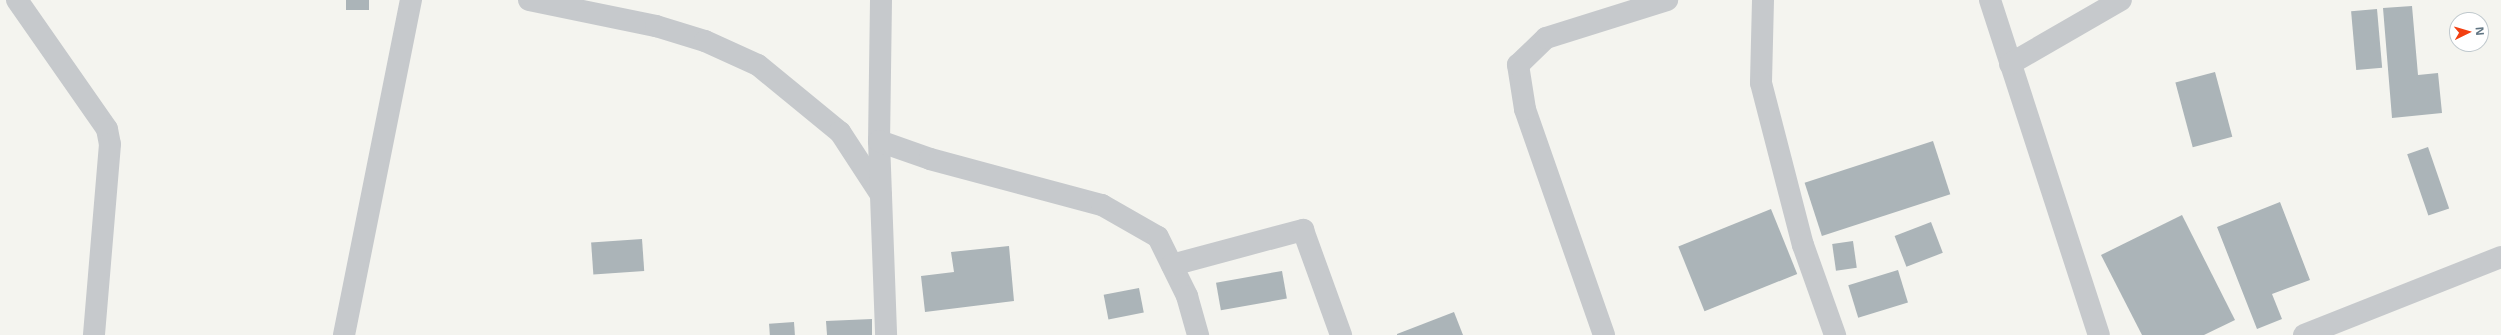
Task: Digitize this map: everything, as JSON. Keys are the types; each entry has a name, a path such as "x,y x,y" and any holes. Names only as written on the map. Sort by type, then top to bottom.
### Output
{"street":[{"path":"17,0 107,129 110,144 94,335"},
{"path":"344,335 411,0"},
{"path":"529,0 656,26 705,41 758,65 840,132 881,195"},
{"path":"881,0 880,142 886,335"},
{"path":"1604,335 1525,109 1518,65 1546,38 1667,0"},
{"path":"1763,0 1761,83 1803,245 1835,335"},
{"path":"1990,0 2099,335"},
{"path":"2010,64 2120,0"},
{"path":"880,142 930,159 1102,205 1158,237 1187,296 1198,335"},
{"path":"1172,265 1303,230 1341,335"},
{"path":"2304,335 2501,257"}],"building":[{"path":"346,0 369,0 369,10 346,10"},
{"path":"2412,6 2418,75 2438,73 2442,113 2392,118 2383,8"},
{"path":"2377,9 2382,68 2356,70 2351,11"},
{"path":"2215,72 2232,137 2193,147 2175,83"},
{"path":"1933,141 1950,194 1822,236 1805,183"},
{"path":"2428,147 2449,208 2428,216 2407,154"},
{"path":"2280,202 2310,280 2272,294 2282,319 2257,329 2217,227"},
{"path":"1771,209 1797,274 1705,311 1678,246"},
{"path":"2182,215 2235,320 2204,335 2142,335 2101,255"},
{"path":"1931,222 1943,253 1906,267 1895,236"},
{"path":"642,239 644,271 593,274 591,243"},
{"path":"1853,241 1857,268 1836,271 1832,244"},
{"path":"1009,246 1014,301 925,312 921,276 954,272 951,252"},
{"path":"1898,270 1908,303 1858,318 1848,285"},
{"path":"1282,271 1287,299 1221,310 1216,283"},
{"path":"1139,288 1144,313 1108,319 1104,295"},
{"path":"1454,312 1463,335 1397,335 1397,334"},
{"path":"872,319 872,335 827,335 826,321"},
{"path":"794,322 795,335 770,335 769,324"}]}
